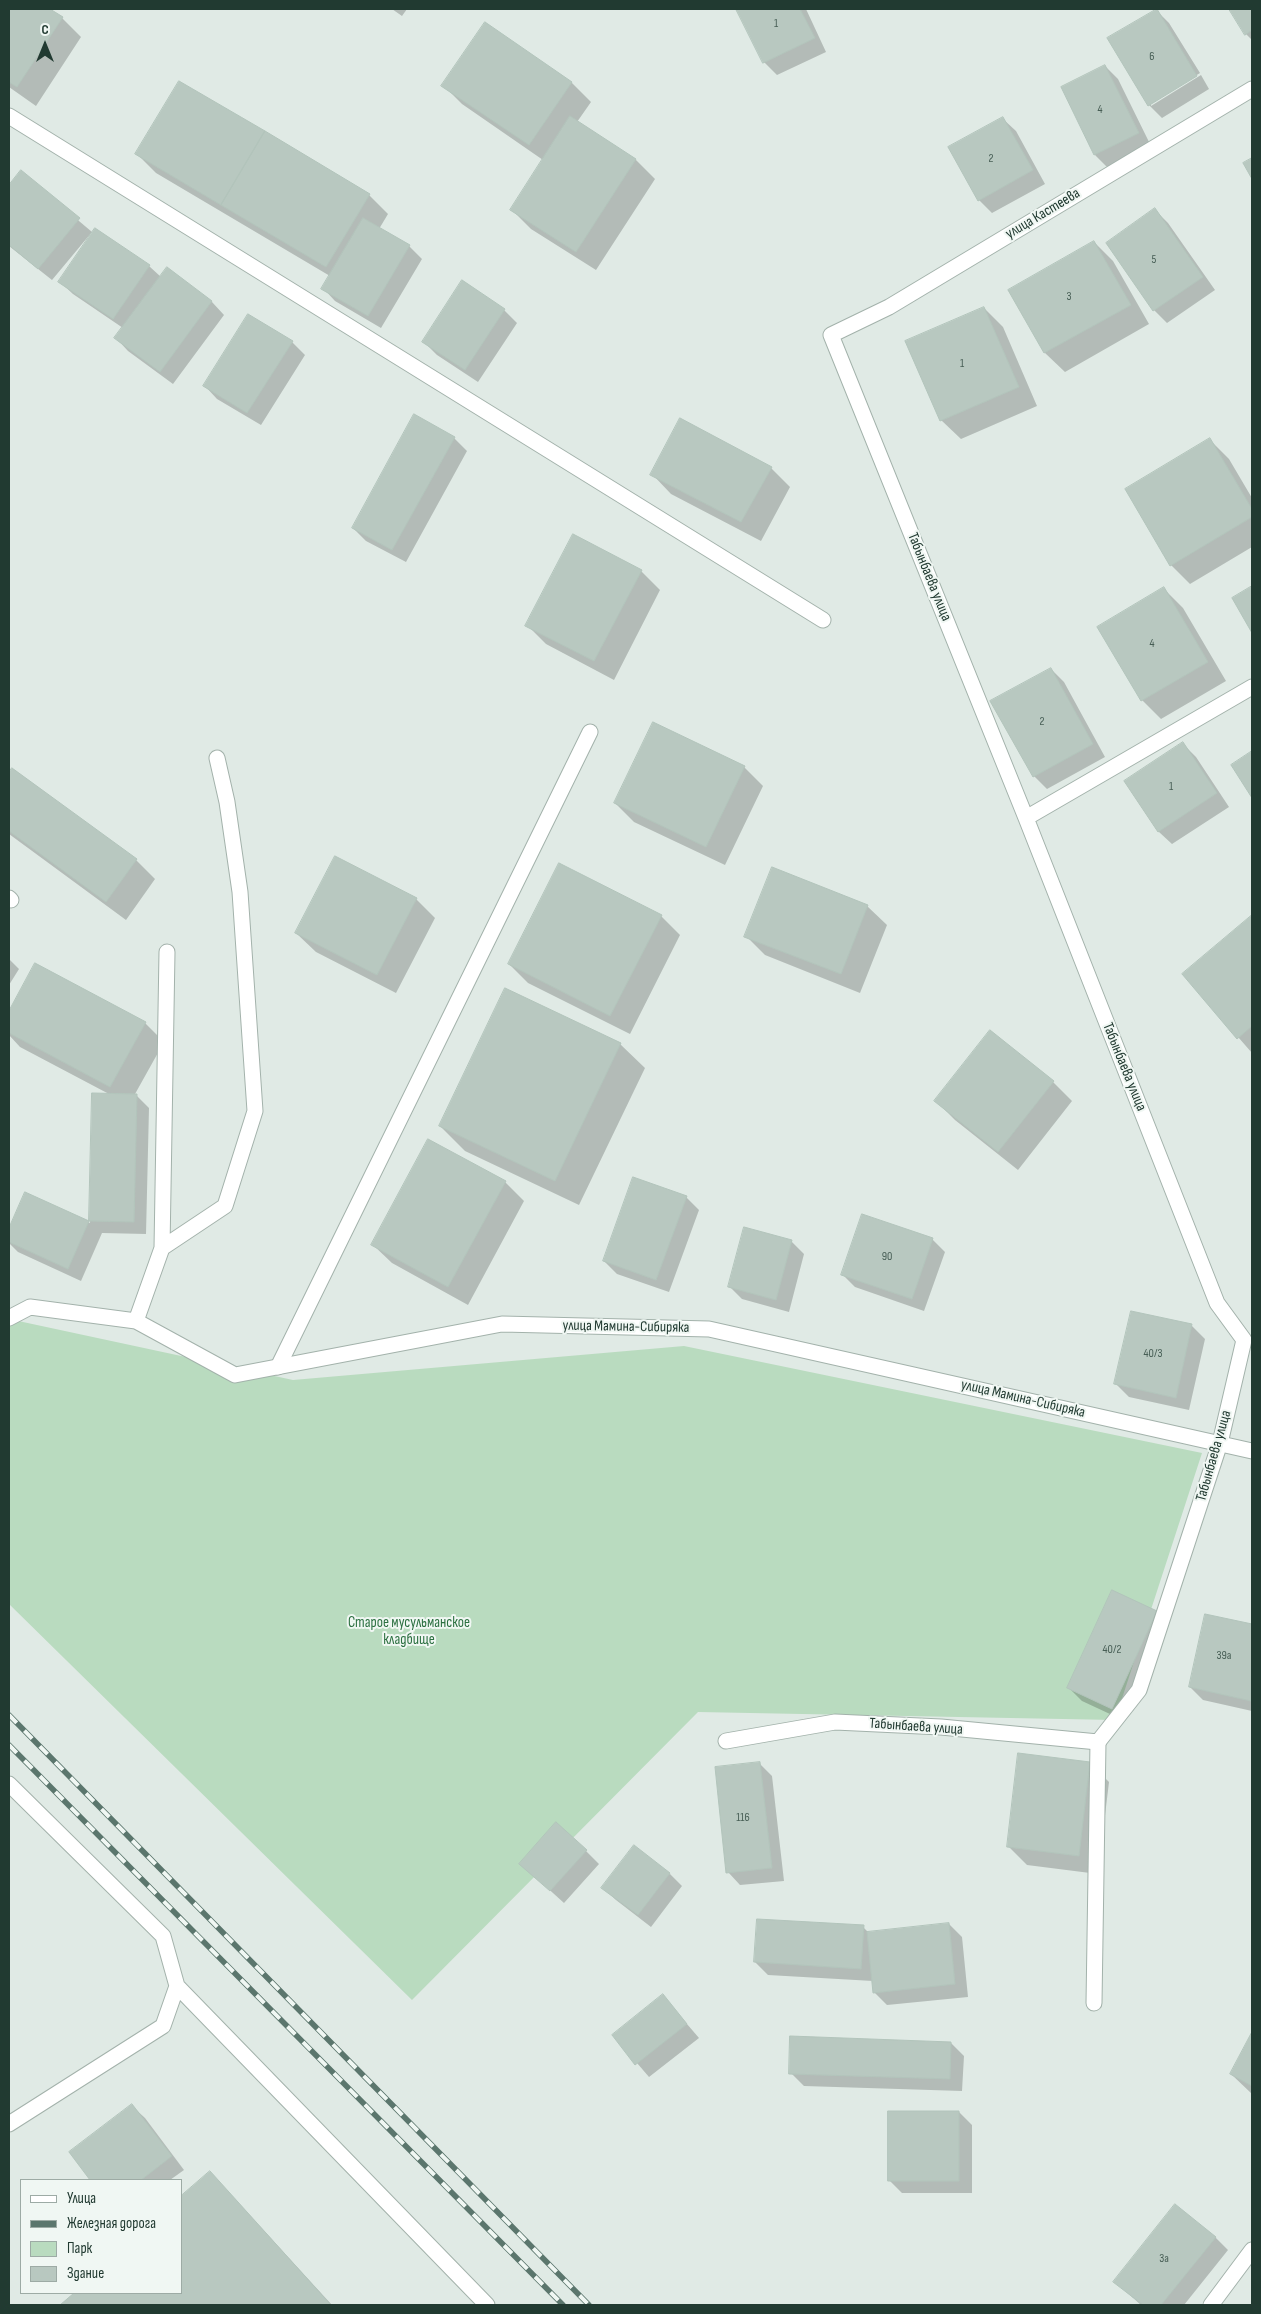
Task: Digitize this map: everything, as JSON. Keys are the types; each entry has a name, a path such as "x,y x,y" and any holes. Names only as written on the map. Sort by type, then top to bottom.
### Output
{"street":[{"name":"улица Кастеева","path":"831,334 889,307 1252,89"},
{"path":"9,116 823,620"},
{"name":"Табынбаева улица","path":"726,1741 836,1722 941,1727 1098,1742 1139,1690 1220,1443 1244,1340 1218,1303 1026,818 831,334"},
{"path":"1026,818 1252,688"},
{"path":"278,1367 590,732"},
{"path":"162,1248 225,1206 255,1111 240,892 227,802 218,758"},
{"path":"136,1321 162,1248 167,952"},
{"name":"улица Мамина-Сибиряка","path":"9,1318 30,1307 136,1321 235,1375 502,1324 709,1329 1252,1450"},
{"path":"1094,2003 1098,1742"},
{"path":"9,1784 163,1936 177,1986 487,2305"},
{"path":"9,2124 163,2026 177,1986"},
{"path":"1211,2305 1252,2250"}],"green space":[{"name":"Старое мусульманское кладбище","path":"9,1319 293,1380 684,1346 1202,1453 1115,1720 698,1712 412,2000 9,1604"}],"building":[{"path":"9,9 50,9 63,17 17,87 9,82"},
{"path":"736,9 800,9 815,38 763,63"},
{"path":"1157,9 1197,76 1148,106 1107,38"},
{"path":"1229,9 1252,9 1252,30 1245,35"},
{"path":"485,22 572,82 529,145 441,86"},
{"path":"1105,65 1139,133 1094,155 1061,87"},
{"path":"179,81 265,131 221,205 135,154"},
{"path":"570,116 636,159 576,252 510,210"},
{"path":"1003,117 1033,170 978,201 948,147"},
{"path":"265,131 370,194 326,267 221,205"},
{"path":"1252,158 1252,179 1243,163"},
{"path":"21,170 80,218 38,269 9,245 9,185"},
{"path":"1155,208 1203,277 1153,311 1106,243"},
{"path":"363,218 410,245 368,316 321,289"},
{"path":"95,228 150,265 113,319 58,282"},
{"path":"1094,241 1131,305 1044,353 1008,290"},
{"path":"167,267 212,301 160,372 114,338"},
{"path":"462,280 505,309 465,370 422,342"},
{"path":"984,307 1019,387 940,421 905,341"},
{"path":"248,314 293,341 247,413 203,386"},
{"path":"414,414 455,437 392,550 352,528"},
{"path":"680,418 772,467 741,522 650,475"},
{"path":"1210,438 1252,509 1252,517 1170,566 1125,489"},
{"path":"573,534 642,570 594,661 525,626"},
{"path":"1252,586 1252,633 1232,598"},
{"path":"1164,587 1208,662 1141,701 1097,627"},
{"path":"1051,668 1093,744 1033,777 990,701"},
{"path":"653,722 745,766 706,847 614,803"},
{"path":"1183,742 1217,793 1158,832 1124,781"},
{"path":"1252,751 1252,798 1231,765"},
{"path":"12,768 137,859 106,902 9,831 9,772"},
{"path":"335,856 417,898 377,975 295,933"},
{"path":"559,863 662,915 610,1016 508,964"},
{"path":"772,867 868,905 841,974 744,937"},
{"path":"1252,915 1252,1026 1237,1039 1182,974"},
{"path":"35,963 146,1022 110,1087 9,1033 9,1011"},
{"path":"505,988 621,1043 555,1181 439,1126"},
{"path":"990,1030 1054,1081 998,1152 934,1101"},
{"path":"92,1093 137,1094 134,1222 89,1221"},
{"path":"428,1139 506,1181 448,1287 371,1245"},
{"path":"633,1177 687,1196 656,1280 603,1261"},
{"path":"25,1192 89,1221 68,1269 9,1242 9,1228"},
{"path":"862,1214 933,1238 912,1299 841,1275"},
{"path":"744,1227 792,1240 776,1300 728,1287"},
{"path":"1131,1311 1192,1324 1176,1398 1114,1384"},
{"path":"1112,1590 1157,1611 1112,1709 1067,1688"},
{"path":"1205,1614 1252,1624 1251,1701 1189,1687"},
{"path":"1018,1753 1090,1762 1079,1856 1007,1847"},
{"path":"760,1762 772,1868 726,1873 715,1767"},
{"path":"556,1822 587,1850 550,1891 519,1864"},
{"path":"634,1845 670,1873 638,1915 601,1888"},
{"path":"757,1919 864,1925 861,1969 754,1962"},
{"path":"949,1923 955,1984 873,1993 867,1932"},
{"path":"663,1994 687,2024 635,2065 612,2035"},
{"path":"1252,2032 1252,2086 1230,2074"},
{"path":"790,2036 951,2042 950,2079 789,2074"},
{"path":"132,2104 172,2156 142,2179 89,2179 69,2152"},
{"path":"888,2111 959,2111 959,2181 888,2181"},
{"path":"210,2171 331,2305 60,2305 73,2294 182,2294 182,2195"},
{"path":"1175,2204 1216,2237 1161,2305 1143,2305 1113,2282"}],"railway":[{"path":"9,1715 589,2305"},
{"path":"9,1745 563,2305"}]}
